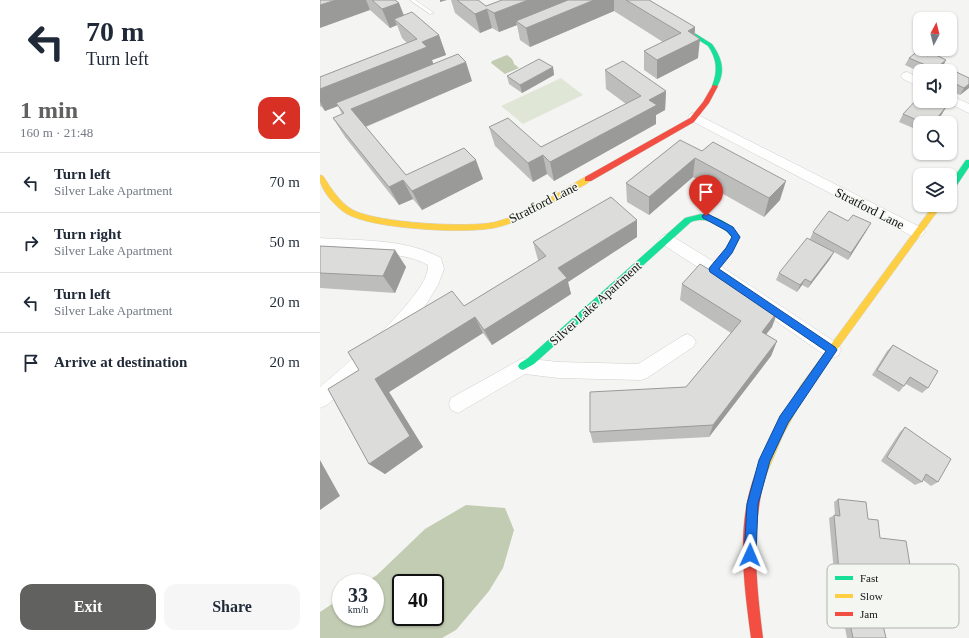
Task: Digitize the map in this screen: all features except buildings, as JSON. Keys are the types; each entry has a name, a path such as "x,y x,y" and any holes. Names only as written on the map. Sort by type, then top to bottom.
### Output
{"street":[{"name":"Stratford Lane","path":"320,178 336,201 351,213 373,219 404,224 455,227 494,225 520,215 552,199 694,118 701,111 716,83 720,67 716,52 710,45 638,0"},
{"path":"907,76 913,79"},
{"path":"957,103 969,109"},
{"name":"Stratford Lane","path":"694,118 917,232"},
{"path":"957,179 969,162"},
{"path":"757,638 750,555 752,504 757,483 774,439 784,420 832,350 933,212"},
{"name":"Silver Lake Apartment","path":"458,404 531,361 688,220 696,216 706,216 730,229 736,237 729,250 713,269"},
{"path":"667,240 713,269 832,350"},
{"path":"320,244 394,250 420,255 430,258 435,262 436,269 430,285 413,311 349,374 320,399"},
{"path":"523,366 558,370 641,372 687,342"}],"lane":[{"path":"412,0 432,13"}],"shaded area":[{"path":"507,55 519,68 505,74 491,63 492,61"},
{"path":"561,78 583,95 523,124 501,106"},
{"path":"466,505 505,508 514,530 503,568 489,591 456,630 442,638 320,638 320,612 332,604 332,626 384,626 384,574 378,574 425,529"}],"traffic: fast":[{"path":"638,0 710,45 714,50 719,65 719,75 715,86"},
{"path":"957,179 969,162"},
{"path":"523,366 531,361 688,220 708,217 726,227 736,237 729,250 713,269"}],"traffic: slow":[{"path":"320,178 341,205 350,212 361,217 421,226 444,227 483,227 495,225 543,205 588,179"},
{"path":"760,476 779,432 804,388 933,212"}],"traffic: jam":[{"path":"588,179 692,120 706,103 715,86"},
{"path":"757,638 750,577 750,536 751,516 760,476"}],"route":[{"path":"706,216 730,229 736,237 729,250 713,269 832,350 798,397 774,439 765,460 752,504 750,555"}]}
